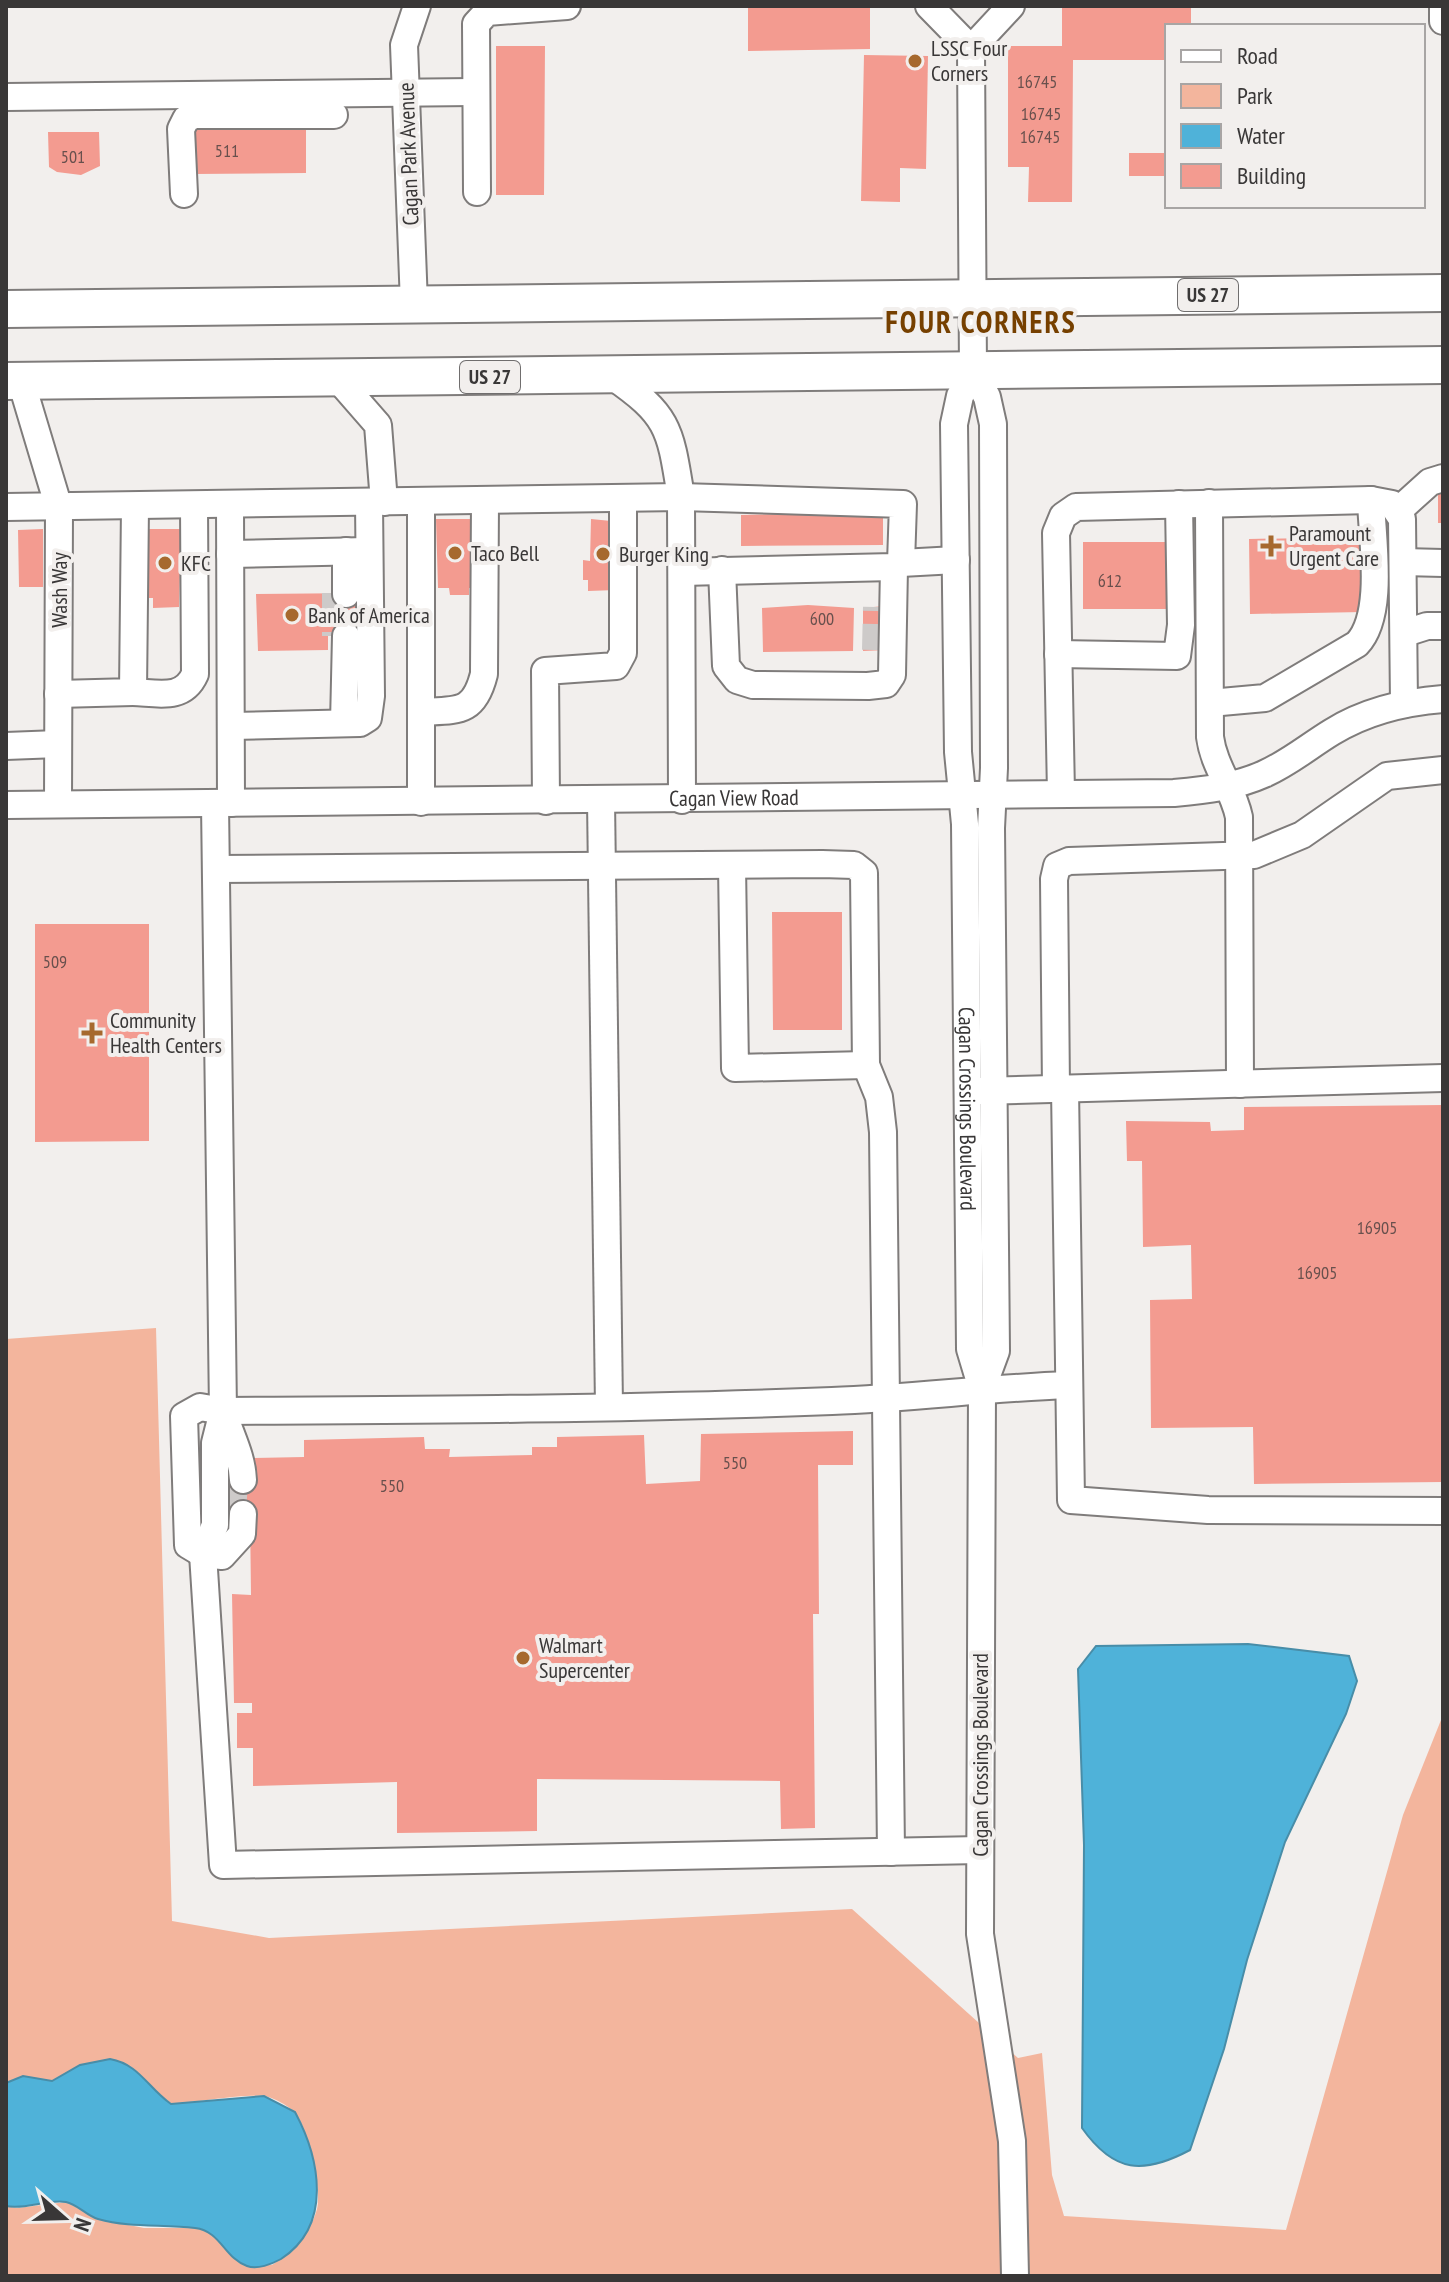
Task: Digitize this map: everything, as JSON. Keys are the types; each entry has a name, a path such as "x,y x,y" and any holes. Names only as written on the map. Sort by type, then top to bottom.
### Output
{"highway":[{"name":"US 27","path":"6,309 1443,293"},
{"path":"6,319 53,308"},
{"name":"US 27","path":"14,381 1443,365"}],"street":[{"name":"Cagan Park Avenue","path":"414,304 404,45 417,6"},
{"path":"477,192 474,92 476,24 487,12 567,6"},
{"path":"929,6 971,49"},
{"path":"1011,6 971,49 973,371 987,397 993,424 992,795 980,1091 1443,1078"},
{"path":"1443,6 1443,21"},
{"path":"6,97 474,92"},
{"path":"184,194 181,129 186,119 194,115 334,115"},
{"name":"Cagan Crossings Boulevard","path":"973,371 960,396 954,424 961,796 996,1351 982,1389 980,1934 1012,2141 1015,2276"},
{"path":"612,376 651,403 669,430 681,497 682,800"},
{"path":"337,378 378,425 377,502 352,551 346,594"},
{"name":"Wash Way","path":"14,381 59,508 58,804"},
{"path":"1399,510 1430,482 1443,478"},
{"path":"6,507 681,497 903,504 890,565 876,607"},
{"path":"546,801 545,671 616,666 623,653 623,498"},
{"path":"1210,703 1265,698 1357,644 1374,615 1371,500"},
{"path":"1061,794 1056,533 1063,516 1076,507 1371,500 1392,504 1399,510 1403,562 1404,704"},
{"path":"421,712 456,710 470,705 479,692 484,674 485,501"},
{"path":"421,502 421,802"},
{"path":"1209,503 1211,751 1239,817 1240,1084"},
{"path":"1058,654 1177,656 1181,625 1179,504"},
{"path":"230,505 231,726 216,869 223,1411 232,1444 241,1454 239,1480"},
{"path":"133,692 135,506"},
{"path":"58,694 175,694 189,687 195,674 194,506"},
{"path":"230,554 352,551"},
{"path":"231,726 348,723 368,718 371,696 371,574 352,551"},
{"path":"682,572 956,560"},
{"path":"1403,562 1443,563"},
{"path":"722,570 726,666 737,680 753,685 868,686 886,684 892,675 890,565"},
{"path":"1405,633 1427,626 1443,626"},
{"path":"345,636 348,723"},
{"path":"868,686 875,671 875,650"},
{"name":"Cagan View Road","path":"6,805 1174,793 1228,786 1281,765 1350,722 1404,704 1443,699"},
{"path":"6,746 58,744"},
{"path":"1443,770 1387,776 1285,845 1239,858 1069,861 1057,866 1054,879 1071,1500 1208,1510 1443,1511"},
{"path":"601,800 609,1407"},
{"path":"216,869 844,864 854,865 864,873 866,1065 879,1097 883,1132 891,1852"},
{"path":"732,865 735,1068 866,1065"},
{"path":"238,1514 242,1534 230,1551 222,1556 203,1554 188,1545 184,1416 200,1407 223,1411 609,1407 887,1399 982,1389 1068,1385"},
{"path":"223,1411 215,1443 215,1525 203,1554 223,1865 980,1850"}],"green space":[{"path":"156,1328 172,1921 269,1938 852,1909 1018,2058 1042,2053 1052,2175 1064,2216 1286,2230 1403,1815 1443,1715 1443,2276 6,2276 6,2206 17,2208 67,2202 98,2219 144,2228 198,2228 219,2237 228,2253 272,2265 300,2241 317,2209 316,2175 301,2122 294,2111 272,2098 243,2096 172,2104 134,2069 115,2062 82,2065 54,2080 22,2079 6,2083 6,1339"}],"water":[{"path":"1248,1644 1349,1656 1357,1681 1346,1714 1285,1842 1247,1960 1224,2049 1190,2150 1158,2163 1130,2165 1106,2154 1082,2128 1084,1845 1078,1669 1096,1646"},
{"path":"110,2059 136,2071 171,2104 264,2096 295,2112 311,2150 317,2190 309,2228 298,2245 277,2261 251,2267 239,2262 204,2230 110,2222 66,2202 6,2206 6,2083 23,2076 52,2081 80,2065"}],"building":[{"path":"748,6 870,6 870,49 748,51"},
{"path":"1062,6 1191,6 1191,24 1165,24 1165,60 1073,60 1072,202 1028,202 1029,167 1008,167 1008,46 1062,46"},
{"path":"496,46 545,46 544,195 496,195"},
{"path":"864,55 928,56 926,169 900,168 900,202 861,201"},
{"path":"193,125 306,126 306,173 194,174"},
{"path":"48,132 99,132 100,166 81,175 57,172 49,167"},
{"path":"1129,153 1165,153 1165,176 1129,176"},
{"path":"1438,485 1443,485 1443,523 1438,523"},
{"path":"883,512 883,545 741,546 741,515"},
{"name":"Taco Bell","path":"436,519 473,519 474,588 469,588 469,595 450,595 449,588 438,588"},
{"name":"Burger King","path":"591,519 611,521 616,590 588,591 588,580 583,580 583,560 590,561"},
{"path":"43,529 43,587 19,587 18,530"},
{"name":"KFC","path":"147,529 181,529 179,607 153,608 153,598 149,598"},
{"path":"1362,537 1363,612 1250,614 1249,539"},
{"path":"1083,542 1172,542 1172,609 1083,609"},
{"name":"Bank of America","path":"363,593 364,635 328,636 328,650 258,651 256,594"},
{"path":"808,605 854,608 853,651 763,652 762,608"},
{"path":"884,606 886,650 863,651 863,608"},
{"path":"772,912 842,912 842,1030 773,1030"},
{"name":"Community Health Centers","path":"35,924 149,924 149,1141 35,1142"},
{"path":"1443,1105 1443,1482 1254,1484 1253,1427 1151,1428 1150,1300 1192,1299 1191,1245 1143,1247 1142,1161 1127,1161 1126,1121 1210,1122 1211,1131 1244,1130 1244,1107"},
{"name":"Walmart Supercenter","path":"853,1431 853,1465 818,1465 819,1614 813,1614 815,1828 781,1829 780,1781 537,1779 537,1831 397,1833 397,1782 253,1786 253,1748 237,1748 237,1713 252,1713 252,1703 234,1703 232,1594 251,1595 250,1514 228,1514 227,1480 250,1480 250,1458 304,1457 304,1440 424,1437 425,1449 450,1449 449,1457 532,1455 532,1447 557,1447 557,1437 644,1435 646,1484 700,1481 701,1434"}],"tunnel":[{"path":"335,593 335,636"},
{"path":"356,594 356,636"},
{"path":"875,650 876,607"},
{"path":"233,1514 235,1480"}],"place":[{"name":"LSSC Four Corners","path":"915,61"},
{"name":"Paramount Urgent Care","path":"1271,546"},
{"name":"Taco Bell","path":"455,553"},
{"name":"Burger King","path":"603,554"},
{"name":"KFC","path":"165,563"},
{"name":"Bank of America","path":"292,615"},
{"name":"Community Health Centers","path":"92,1033"},
{"name":"Walmart Supercenter","path":"523,1658"}],"district":[{"name":"FOUR CORNERS","path":"981,323"}]}
